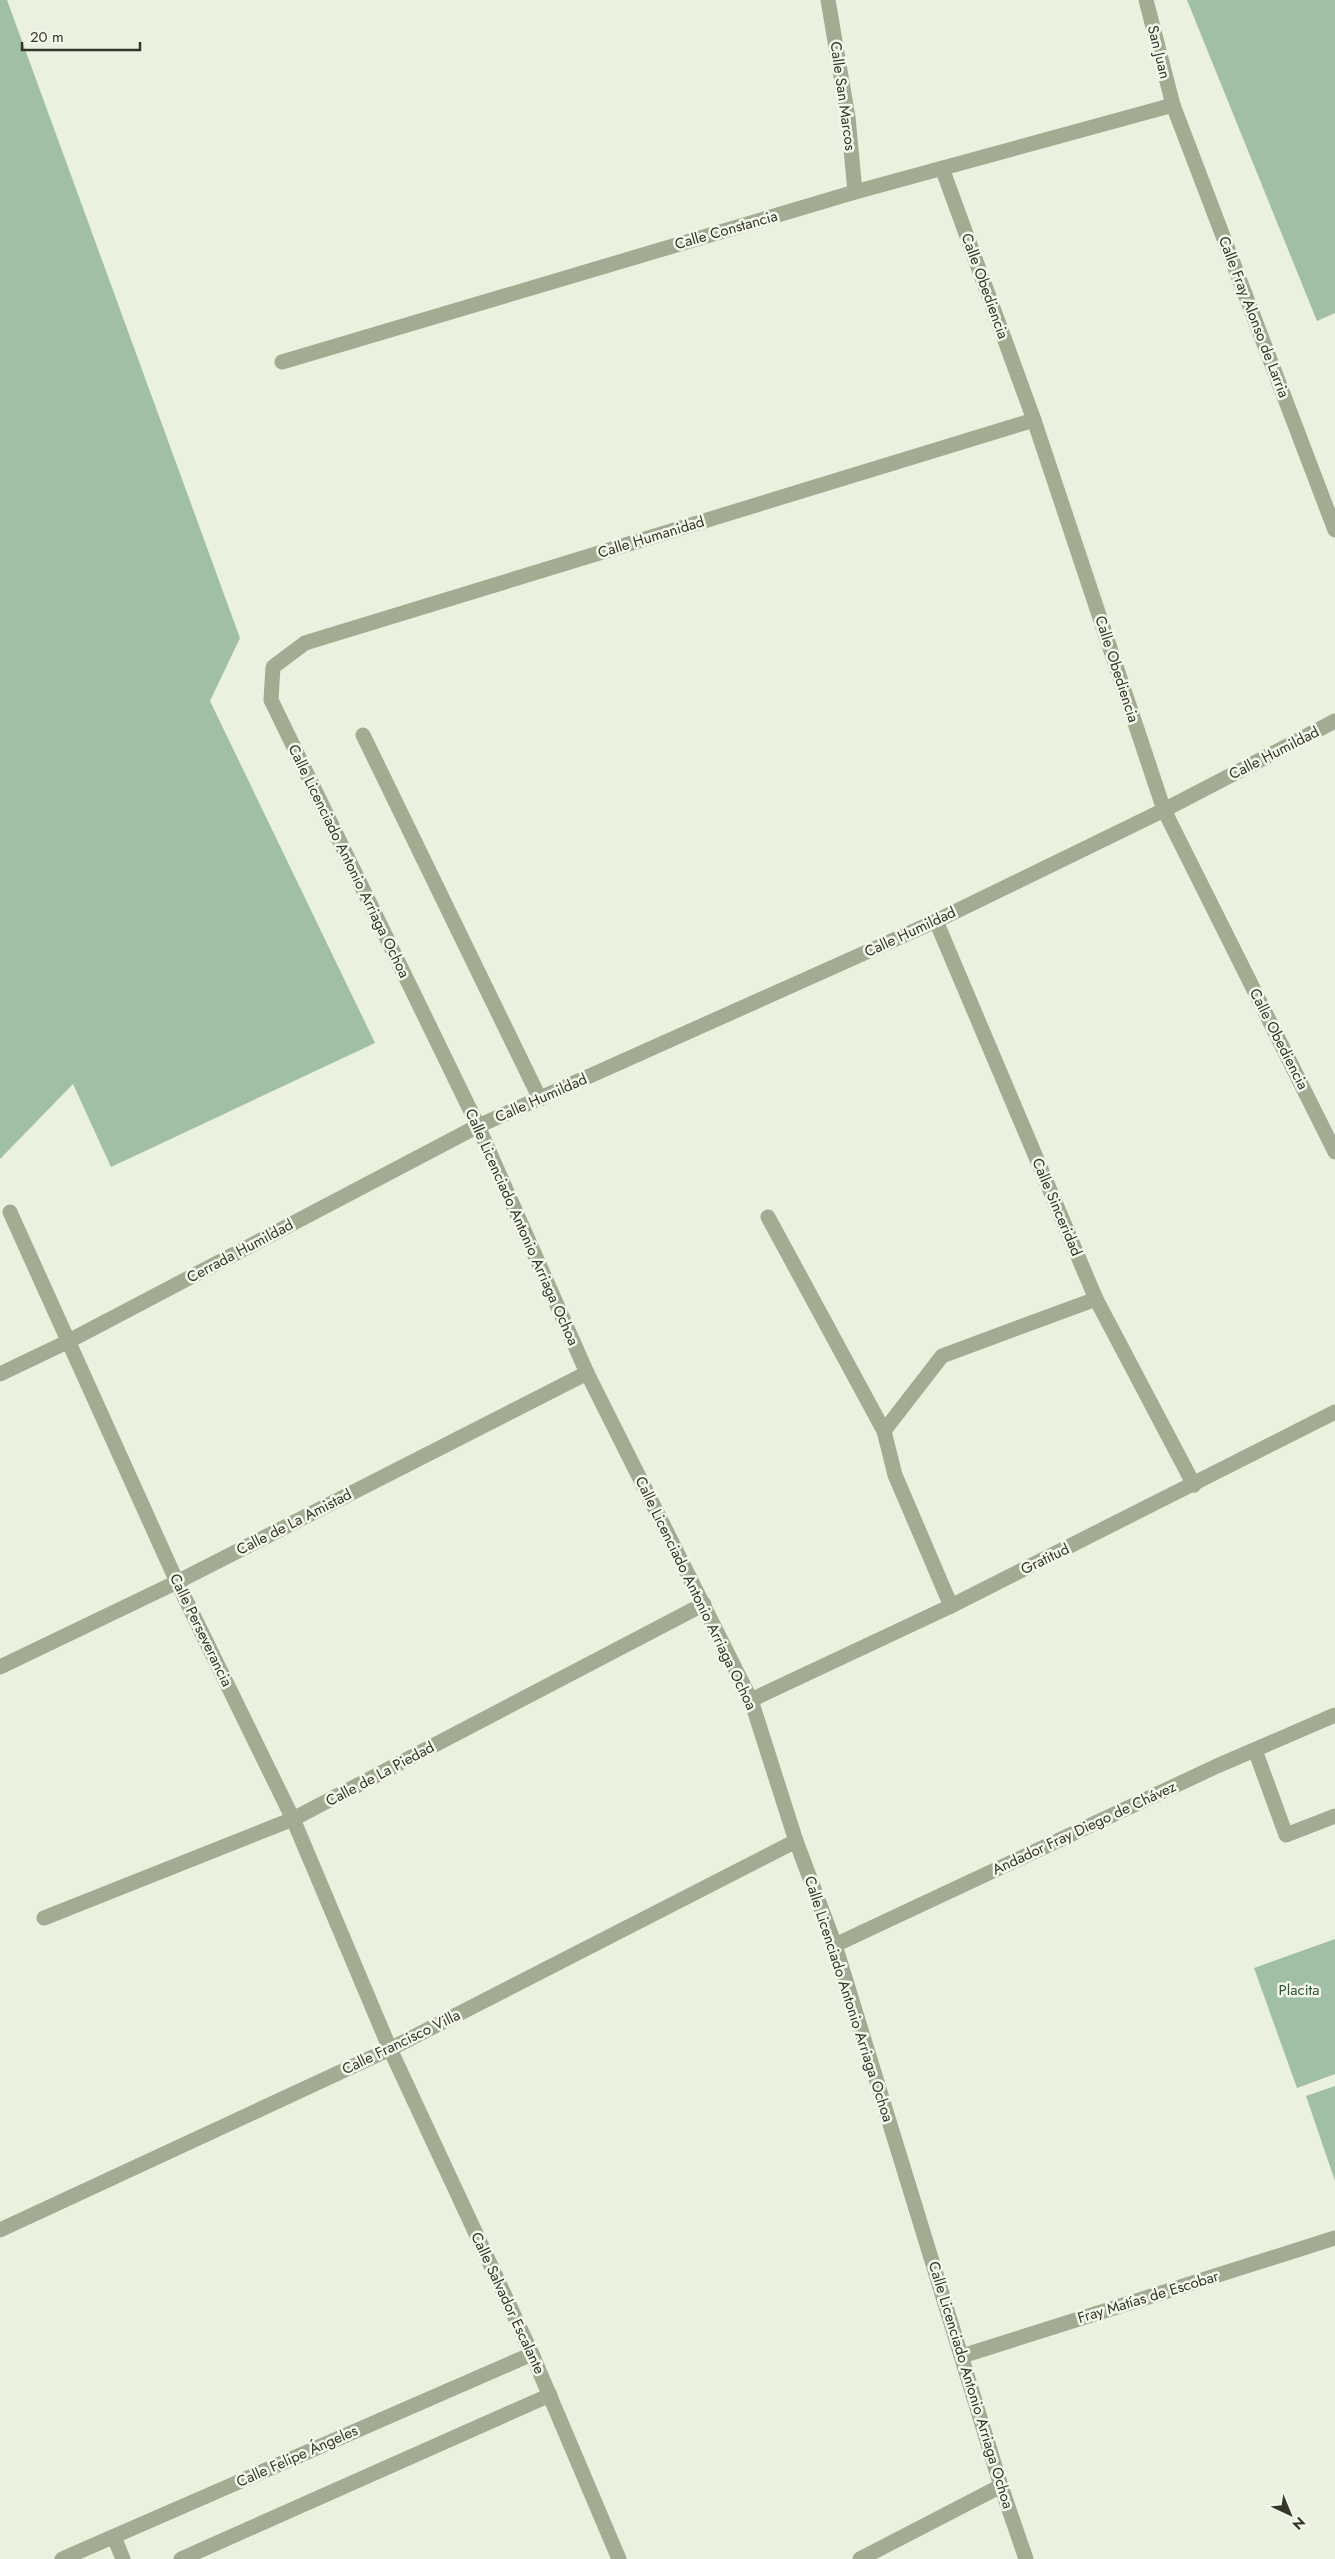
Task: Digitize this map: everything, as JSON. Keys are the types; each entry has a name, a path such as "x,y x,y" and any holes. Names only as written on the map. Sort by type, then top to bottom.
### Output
{"street":[{"name":"Calle San Marcos","path":"828,0 848,117 856,192"},
{"name":"San Juan","path":"1146,0 1173,105"},
{"name":"Calle Constancia","path":"282,362 856,192 1173,105"},
{"name":"Calle Fray Alonso de Larria","path":"1173,105 1335,530"},
{"name":"Calle Obediencia","path":"942,168 1034,420 1164,810 1335,1152"},
{"name":"Calle Humanidad","path":"273,667 306,642 1034,420"},
{"name":"Calle Licenciado Antonio Arriaga Ochoa","path":"273,667 270,700 478,1126 587,1373 751,1700 796,1841 835,1945 1001,2486 1026,2559"},
{"name":"Calle Humildad","path":"478,1126 936,921 1164,810 1335,721"},
{"path":"363,735 540,1099"},
{"name":"Calle Sinceridad","path":"936,921 1096,1299 1194,1485"},
{"name":"Cerrada Humildad","path":"0,1374 67,1342 478,1126"},
{"name":"Calle Perseverancia","path":"10,1212 67,1342 177,1582 293,1819 390,2049"},
{"path":"768,1217 884,1431 894,1475 951,1606"},
{"path":"884,1431 942,1356 1096,1299"},
{"name":"Calle de La Amistad","path":"0,1667 177,1582 587,1373"},
{"name":"Gratitud","path":"751,1700 951,1606 1194,1485 1335,1412"},
{"name":"Calle de La Piedad","path":"44,1918 293,1819 704,1604"},
{"name":"Andador Fray Diego de Chávez","path":"835,1945 1255,1750 1335,1715"},
{"path":"1255,1750 1286,1835 1335,1816"},
{"name":"Calle Francisco Villa","path":"0,2230 390,2049 796,1841"},
{"name":"Calle Salvador Escalante","path":"390,2049 532,2354 619,2559"},
{"name":"Fray Matías de Escobar","path":"962,2356 1335,2238"},
{"name":"Calle Felipe Ángeles","path":"62,2559 532,2354"},
{"path":"181,2559 550,2395"},
{"path":"860,2559 1001,2486"},
{"path":"114,2536 123,2559"}],"green space":[{"path":"0,0 7,0 240,638 210,701 375,1043 111,1167 73,1084 0,1159"},
{"path":"1187,0 1335,0 1335,313 1317,321"},
{"name":"Placita","path":"1335,1939 1335,2074 1297,2088 1254,1968"},
{"path":"1335,2086 1335,2181 1306,2096"}]}
